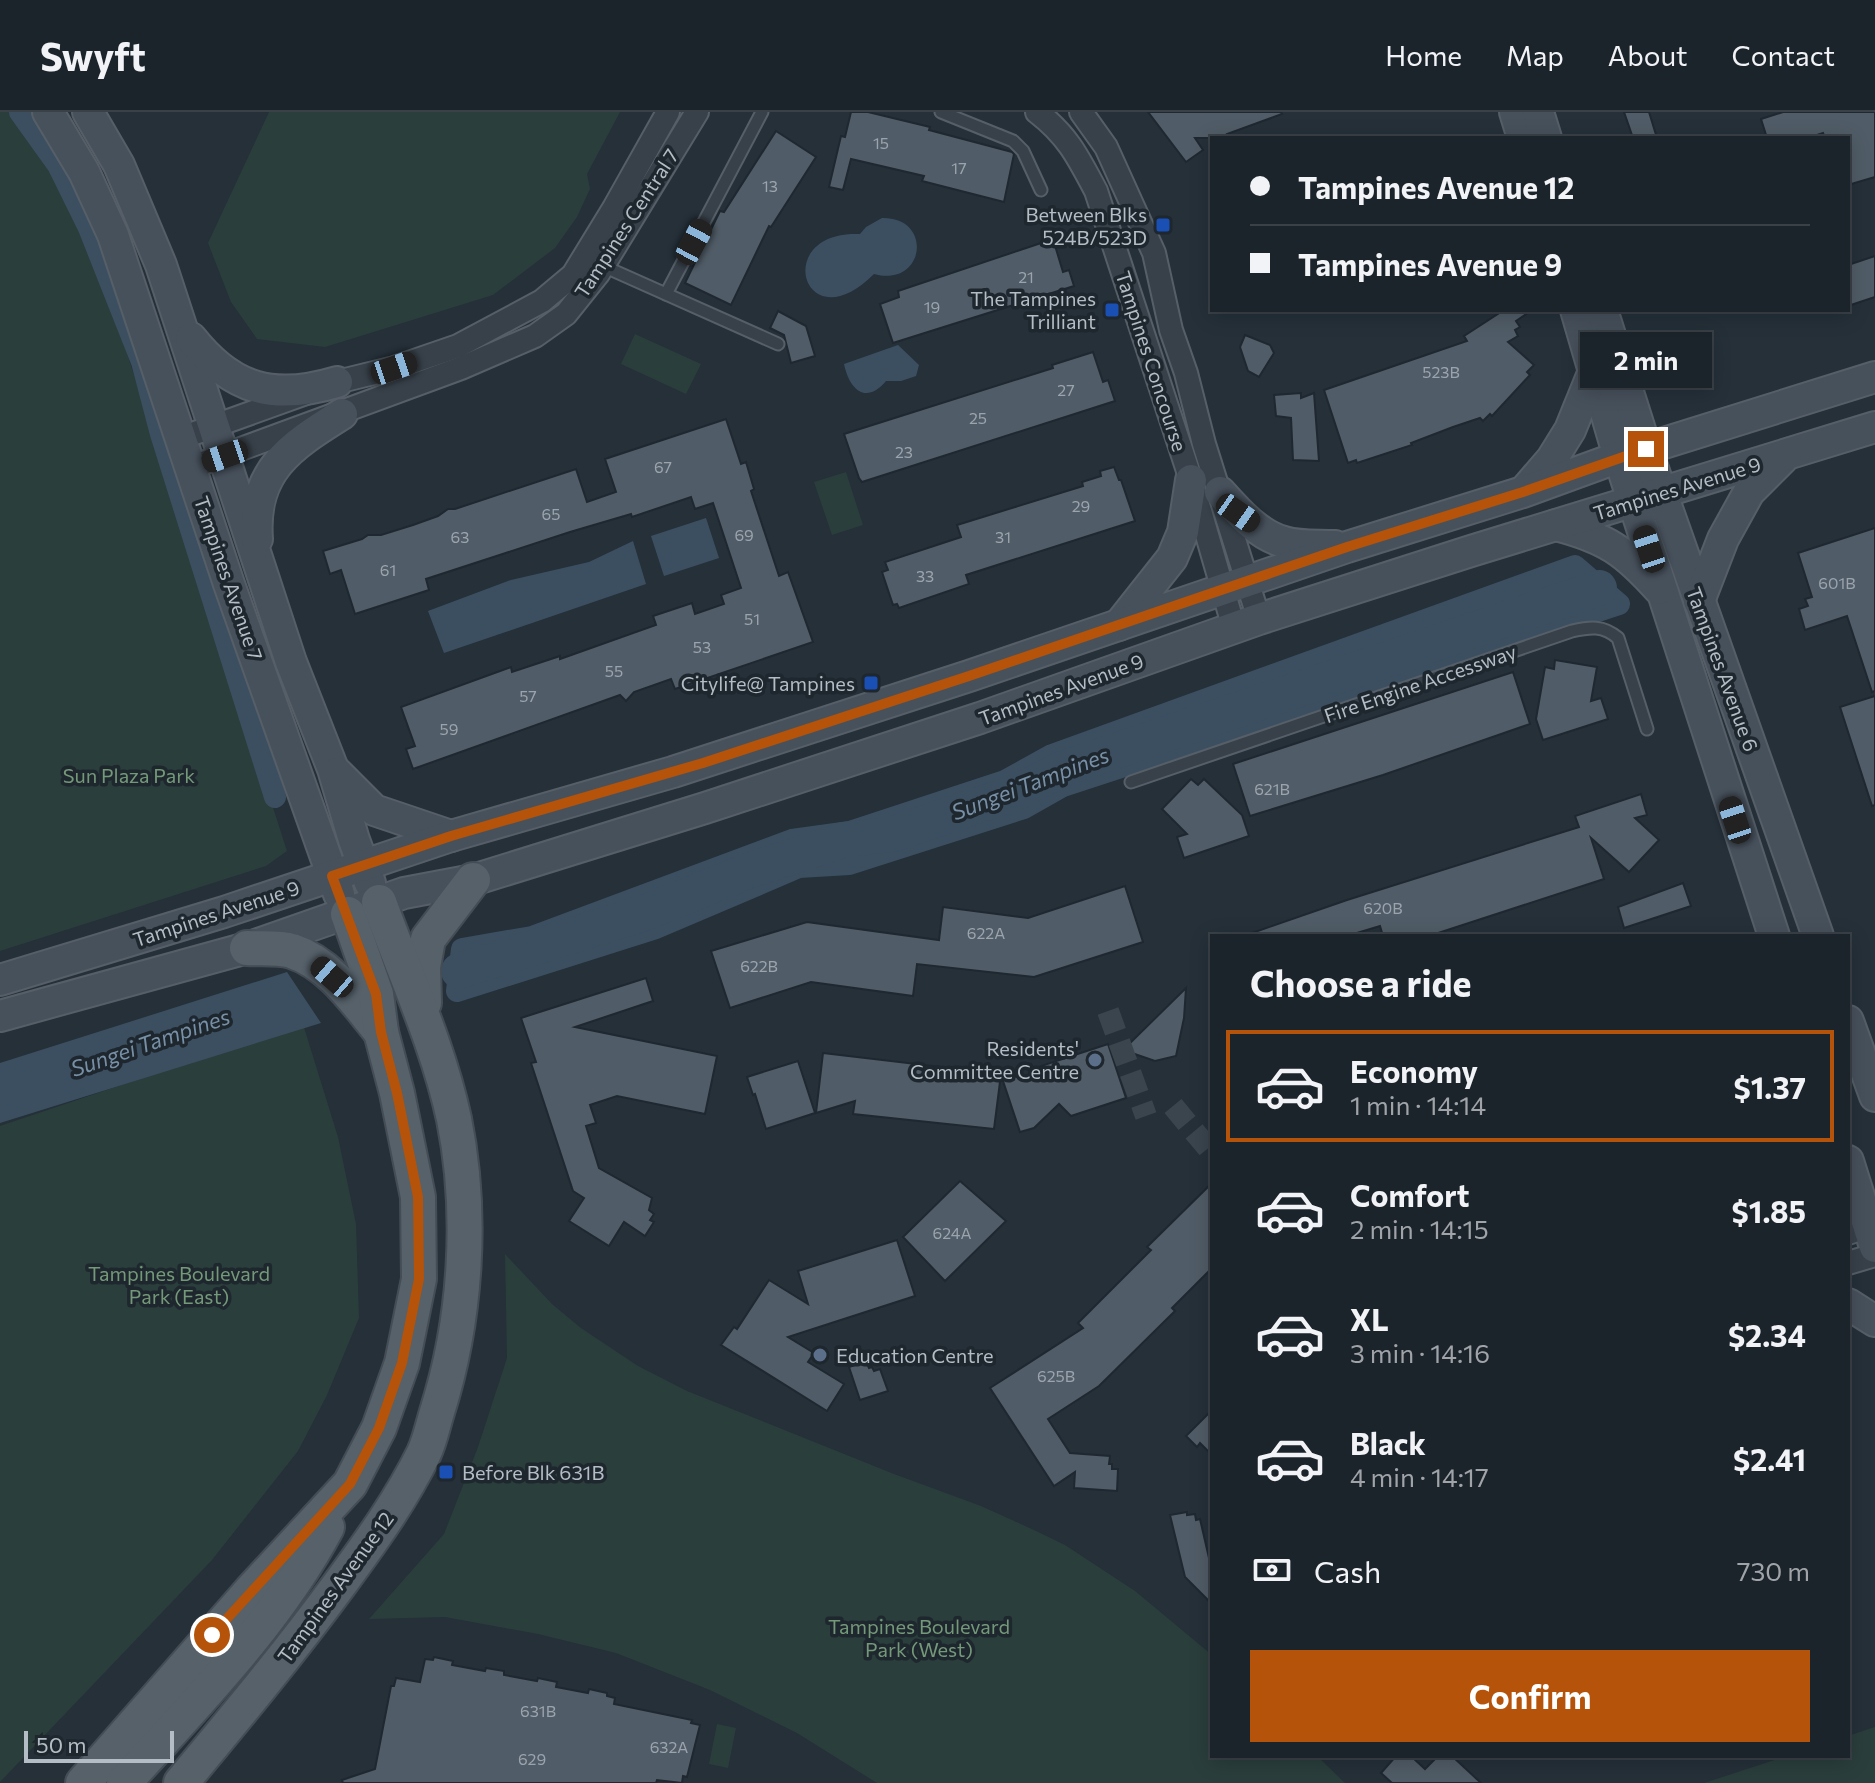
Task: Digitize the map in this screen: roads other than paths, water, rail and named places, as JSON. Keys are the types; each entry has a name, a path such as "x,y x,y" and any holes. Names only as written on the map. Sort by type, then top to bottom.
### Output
{"main road":[{"name":"Tampines Avenue 7","path":"48,112 84,172 113,235 229,584 332,876 363,908"},
{"name":"Tampines Avenue 7","path":"88,112 119,165 145,223 181,324 291,662 333,769 363,866 363,908"},
{"path":"1515,112 1522,136"},
{"path":"1538,112 1545,136"},
{"name":"Tampines Avenue 6","path":"1577,312 1594,371 1632,453 1648,498 1699,601 1817,934"},
{"name":"Tampines Avenue 6","path":"1602,312 1632,453"},
{"path":"181,324 217,367 246,384 278,392 293,392 337,382"},
{"path":"1523,492 1552,459 1570,430 1594,371"},
{"path":"1235,586 1632,453 1875,377"},
{"path":"259,560 258,518 263,490 272,468 298,442 342,414"},
{"name":"Tampines Avenue 9","path":"0,1016 247,948 404,893 473,880 705,808 952,728 1247,623 1875,427"},
{"path":"1699,601 1723,539 1749,492 1787,453"},
{"path":"1118,626 1172,558 1183,532 1191,480"},
{"path":"1220,492 1238,513 1267,535 1285,543 1347,547"},
{"name":"Tampines Avenue 6","path":"1648,498 1663,594 1773,934"},
{"path":"1554,525 1590,534 1626,555 1663,594"},
{"name":"Tampines Avenue 9","path":"0,980 451,836 673,772 1235,586"},
{"path":"333,769 374,810 451,836"},
{"path":"425,1023 423,967 428,939 473,880"},
{"path":"124,1783 244,1649 306,1567 379,1428 402,1363 419,1279 418,1197 381,1032 363,908"},
{"name":"Tampines Avenue 12","path":"181,1783 294,1646 377,1533 425,1451 447,1381 457,1327 464,1238 461,1163 453,1118 425,1023 363,908"},
{"name":"Tampines Avenue 9","path":"247,948 290,951 318,964 346,989 381,1032"},
{"path":"1850,1027 1875,1096"},
{"path":"1850,1169 1868,1237"},
{"path":"1850,1305 1875,1321"},
{"path":"83,1783 251,1591 350,1484"}],"street":[{"name":"Tampines Central 7","path":"181,438 337,382 394,368 458,346 542,301 573,275 668,112"},
{"name":"Tampines Central 7","path":"192,467 342,414 535,336 566,314 603,266 697,112"},
{"name":"Tampines Concourse","path":"1037,112 1059,129 1075,151 1096,191 1191,480 1247,623"},
{"name":"Tampines Concourse","path":"1081,112 1106,147 1154,253 1171,330 1220,492 1235,586"},
{"path":"1850,1260 1868,1237"}],"lane":[{"path":"666,294 762,112"},
{"path":"941,112 1013,141 1023,151 1041,190"},
{"path":"603,266 778,344"},
{"name":"Fire Engine Accessway","path":"1131,782 1572,631 1590,628 1609,630 1618,638 1647,729"}],"water":[{"path":"882,218 899,221 910,228 916,239 917,251 913,262 904,271 891,276 874,274 849,293 829,297 815,291 807,279 806,264 814,249 832,237 860,234"},
{"path":"898,345 919,365 916,376 901,381 886,381 871,392 865,393 854,387 844,364"},
{"path":"706,518 719,558 664,576 651,536"},
{"path":"633,541 646,584 444,653 428,611 511,580 589,562"},
{"path":"287,972 321,1023 0,1123 0,1063"}],"waterway":[{"path":"20,112 58,165 89,228 142,362 161,434 275,797"},
{"path":"1575,566 1619,604 1063,786 1024,808 849,864 799,867 656,928 457,991 462,949 532,937 792,840 850,832 1005,781 1052,755 1575,566"},
{"name":"Sungei Tampines","path":"459,971 650,911 745,872 843,840 893,834 1017,792 1062,769 1599,588"}],"tunnel":[{"path":"1108,1011 1146,1116"},
{"path":"1173,1106 1210,1151"}],"place":[{"name":"Between Blks 524B/523D","path":"1163,225"},
{"name":"The Tampines Trilliant","path":"1112,310"},
{"name":"Citylife@ Tampines","path":"871,683"},
{"name":"Residents' Committee Centre","path":"1095,1060"},
{"name":"Education Centre","path":"820,1355"},
{"name":"Before Blk 631B","path":"446,1472"}],"park label":[{"name":"Sun Plaza Park","path":"129,775"},
{"name":"Tampines Boulevard Park (East)","path":"179,1284"},
{"name":"Tampines Boulevard Park (West)","path":"919,1638"}]}
